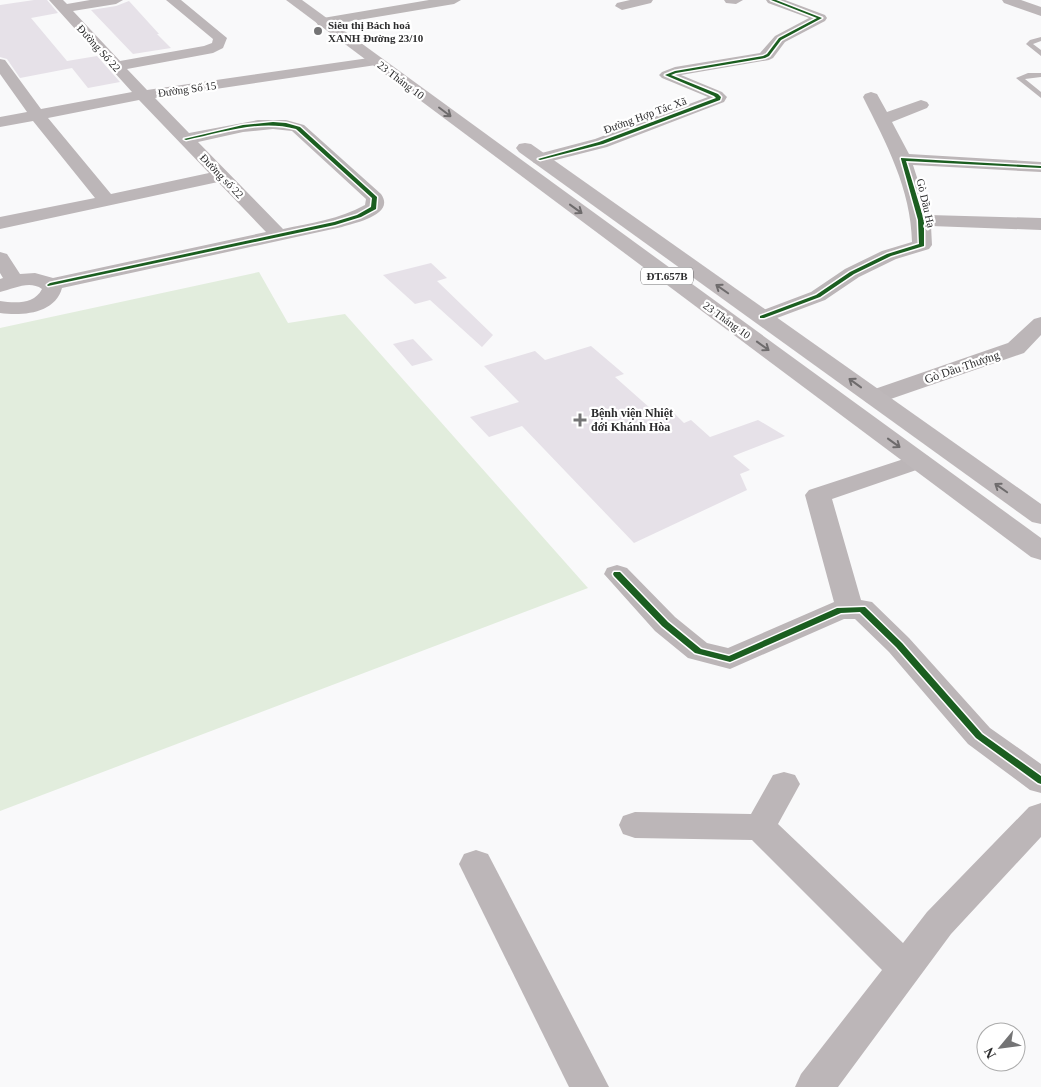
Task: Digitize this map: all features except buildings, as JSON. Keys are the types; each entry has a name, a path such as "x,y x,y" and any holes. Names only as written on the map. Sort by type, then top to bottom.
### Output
{"main road":[{"name":"23 Tháng 10","path":"293,0 332,20 540,159 1041,516"},
{"name":"23 Tháng 10","path":"317,0 332,20 376,61 1041,551"}],"street":[{"name":"Đường số 22","path":"60,4 116,0"},
{"name":"Đường số 22","path":"116,66 208,50 218,45 220,38 173,0"},
{"path":"332,20 454,0"},
{"path":"622,6 646,0"},
{"path":"731,0 736,0"},
{"name":"Đường Hợp Tác Xã","path":"540,159 601,143 718,99 719,96 667,75 764,57 768,55 780,39 820,18 773,0"},
{"path":"1009,0 1041,12"},
{"name":"Đường Số 22","path":"60,4 143,95"},
{"name":"Đường Số 15","path":"0,122 143,95 376,61"},
{"path":"0,63 37,115 106,200"},
{"name":"Đường số 22","path":"143,95 279,235"},
{"path":"871,98 903,159"},
{"path":"882,120 921,105"},
{"path":"0,258 7,284 36,280 50,285 279,235 358,216 374,208 375,198 298,128 289,124 259,125 186,139"},
{"name":"Gò Dầu Hạ","path":"762,317 818,296 852,273 888,255 922,245 921,220 903,159 1041,167"},
{"path":"0,223 222,176"},
{"path":"921,220 992,220 1041,224"},
{"path":"0,307 19,308 39,303 51,294 52,289 50,285"},
{"name":"Gò Dầu Thượng","path":"874,397 1016,348 1041,323"},
{"path":"850,610 818,495 918,461"},
{"path":"617,574 665,624 698,651 730,659 840,610 862,609 900,645 979,736 1041,781"},
{"path":"760,828 784,784"},
{"path":"815,1087 939,923 1041,816"},
{"path":"635,825 760,828 904,968"},
{"path":"476,864 589,1087"}],"lane":[{"path":"1041,39 1029,44 1041,54"},
{"path":"1041,75 1028,75 1020,78 1041,96"}],"green space":[{"path":"259,272 288,323 345,314 588,588 0,811 0,328"}],"cycle path":[{"path":"540,159 601,143 718,99 719,97 716,95 667,75 764,57 768,55 780,39 820,18 773,0"},
{"path":"50,285 335,223 359,216 374,208 375,198 298,128 273,124 258,125 186,139"},
{"path":"762,317 818,296 852,273 889,255 922,245 921,220 903,159 1041,167"},
{"path":"617,574 665,624 698,651 730,659 840,610 862,609 899,645 979,736 1041,781"}],"place":[{"name":"Siêu thị Bách hoá XANH Đường 23/10","path":"318,31"},
{"name":"Bệnh viện Nhiệt đới Khánh Hòa","path":"580,420"}]}
